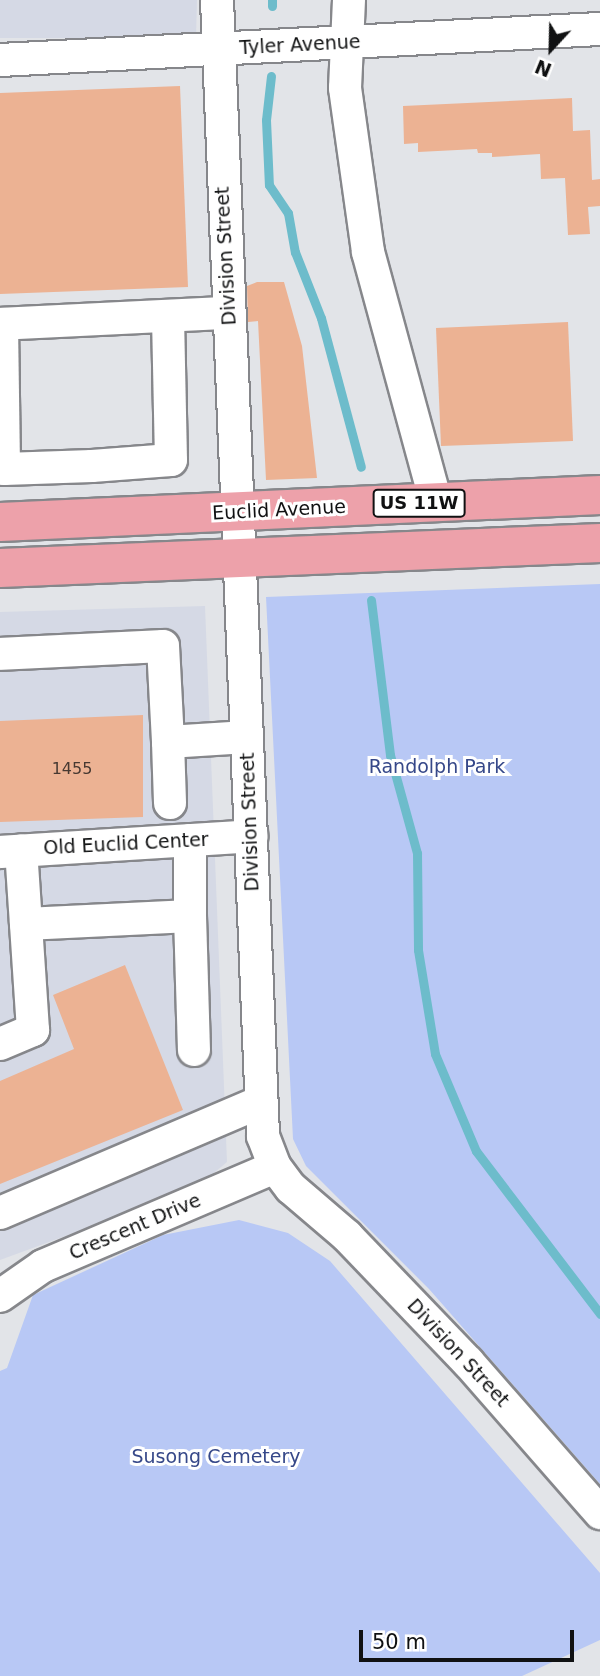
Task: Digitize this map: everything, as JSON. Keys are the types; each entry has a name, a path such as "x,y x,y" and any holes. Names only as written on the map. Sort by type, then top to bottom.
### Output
{"main road":[{"name":"Euclid Avenue","path":"0,522 600,495"},
{"path":"0,568 600,543"}],"street":[{"name":"Division Street","path":"217,0 216,49 263,1136 275,1167 291,1188 348,1236 468,1362 600,1513"},
{"path":"349,0 345,88 368,252 436,503"},
{"name":"Tyler Avenue","path":"0,60 600,29"},
{"path":"168,316 171,460 4,469 1,443 1,324 228,313"},
{"path":"0,654 163,646 170,803"},
{"path":"168,742 247,737"},
{"name":"Old Euclid Center","path":"10,851 251,836"},
{"path":"190,840 194,1050"},
{"path":"0,1044 33,1031 26,924 10,851"},
{"path":"26,924 190,916"},
{"path":"0,1213 260,1102"},
{"name":"Crescent Drive","path":"0,1296 43,1266 275,1167"}],"shaded area":[{"path":"0,0 197,0 196,38 0,38"},
{"path":"205,606 227,1162 196,1188 0,1260 0,612"}],"green space":[{"name":"Randolph Park","path":"600,584 600,1484 429,1289 306,1166 293,1139 266,597"},
{"name":"Susong Cemetery","path":"239,1220 288,1233 330,1261 600,1573 600,1640 522,1676 0,1676 0,1371 7,1368 33,1295 163,1235"}],"building":[{"path":"180,86 188,287 0,294 0,93"},
{"path":"572,98 573,131 590,130 592,180 600,179 600,206 588,207 590,234 568,235 565,178 541,179 540,154 492,157 492,153 478,153 477,149 418,152 418,143 404,144 403,106"},
{"path":"257,282 284,282 302,346 317,478 266,480 258,321 248,322 247,286"},
{"path":"568,322 573,441 441,446 436,328"},
{"path":"143,715 143,817 0,822 0,721"},
{"path":"125,965 183,1110 0,1184 0,1081 74,1049 53,995"}],"waterway":[{"path":"272,0 272,6"},
{"path":"271,76 266,120 269,185 288,213 295,252 321,318 361,467"},
{"path":"371,600 390,755 417,853 418,950 435,1054 476,1151 600,1314"}]}
